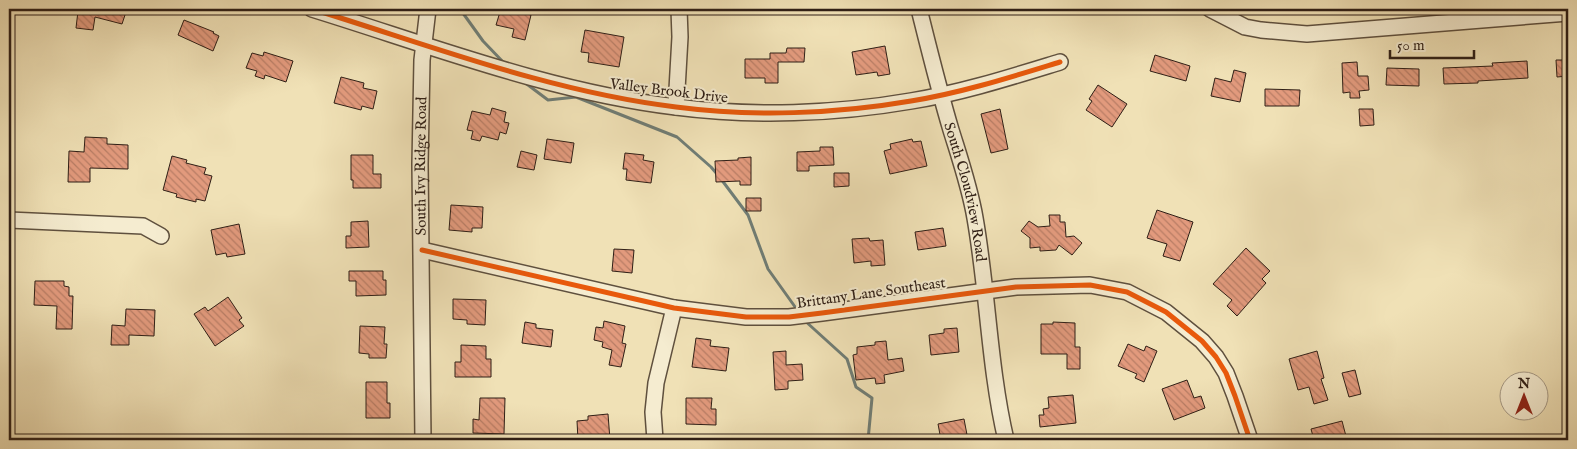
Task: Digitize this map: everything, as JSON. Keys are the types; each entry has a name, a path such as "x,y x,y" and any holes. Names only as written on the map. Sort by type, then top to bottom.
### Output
{"street":[{"name":"Valley Brook Drive","path":"312,9 562,86 676,108 730,112 853,109 912,101 987,84 1060,62"},
{"name":"South Ivy Ridge Road","path":"423,440 420,164 423,44 428,9"},
{"path":"676,108 680,37 679,9"},
{"name":"South Cloudview Road","path":"919,9 975,217 996,393 1006,440"},
{"path":"1210,9 1245,27 1308,34 1506,13 1568,13"},
{"path":"9,220 143,226 161,236"},
{"name":"Brittany Lane Southeast","path":"422,250 674,308 746,317 789,317 1016,287 1090,285 1126,292 1146,300 1166,312 1216,356 1236,396 1250,440"},
{"path":"655,440 653,412 656,382 674,308"}],"building":[{"path":"95,9 127,9 122,24 95,17 93,30 76,28 78,11 94,14"},
{"path":"509,10 531,15 525,40 512,37 514,29 496,25 500,12 508,13"},
{"path":"184,20 214,32 219,36 213,51 178,35"},
{"path":"585,30 624,37 619,67 588,62 589,53 581,52"},
{"path":"885,46 890,74 878,76 877,72 856,75 852,52"},
{"path":"787,48 805,48 804,62 778,62 778,83 765,83 765,78 745,78 745,59 770,59 770,53 786,53"},
{"path":"264,52 293,61 286,82 265,75 264,79 255,76 257,71 246,68 252,53 263,56"},
{"path":"1155,55 1190,66 1186,81 1150,71"},
{"path":"1556,60 1568,60 1568,76 1557,77"},
{"path":"1527,61 1528,78 1444,84 1443,68 1493,66 1492,63"},
{"path":"1357,62 1358,76 1368,76 1369,90 1359,91 1360,98 1350,98 1350,92 1343,93 1342,63"},
{"path":"1387,68 1419,69 1419,86 1386,85"},
{"path":"1234,70 1246,73 1240,102 1211,96 1215,78 1231,82"},
{"path":"341,77 364,83 363,88 377,91 373,109 362,106 361,110 334,103"},
{"path":"1098,85 1127,104 1112,127 1086,110 1092,101 1089,99"},
{"path":"1265,89 1300,90 1299,106 1265,106"},
{"path":"492,108 506,112 504,122 509,123 506,134 500,132 498,140 482,136 480,141 471,139 473,131 467,130 472,111 490,115"},
{"path":"1000,109 1008,149 991,153 981,114"},
{"path":"1359,109 1373,109 1374,125 1360,126"},
{"path":"85,137 107,138 107,144 128,145 128,169 90,168 90,182 68,182 69,151 84,152"},
{"path":"547,139 574,143 571,163 544,159"},
{"path":"912,139 913,142 921,141 927,166 890,174 884,151 891,149 890,144"},
{"path":"820,147 833,147 834,165 809,166 809,171 797,171 797,152 820,151"},
{"path":"521,151 537,155 534,170 517,167"},
{"path":"625,153 644,155 643,160 654,162 651,183 626,180 627,169 623,169"},
{"path":"351,155 373,155 373,174 381,174 381,188 353,188 353,180 351,180"},
{"path":"172,156 187,160 186,163 206,168 204,174 212,176 205,201 196,199 196,202 176,197 177,194 163,190"},
{"path":"751,157 751,185 740,185 740,181 716,182 715,161 738,160 738,158"},
{"path":"834,173 849,173 849,186 834,187"},
{"path":"746,198 761,198 761,211 746,211"},
{"path":"451,205 483,207 482,228 472,228 472,232 449,230"},
{"path":"1157,210 1193,222 1180,261 1163,256 1167,244 1147,238"},
{"path":"1049,215 1060,215 1060,222 1065,222 1066,237 1074,236 1082,243 1072,255 1059,245 1056,250 1040,251 1040,247 1030,248 1030,238 1021,231 1029,221 1038,227 1050,226"},
{"path":"368,221 369,247 346,248 346,236 351,236 351,222"},
{"path":"239,224 245,254 227,257 226,253 216,255 211,230"},
{"path":"943,228 946,246 918,250 915,232"},
{"path":"869,238 870,241 883,240 885,265 871,266 871,261 854,263 852,239"},
{"path":"1246,248 1270,271 1262,279 1266,283 1237,316 1227,306 1232,300 1213,284"},
{"path":"614,249 634,250 632,273 612,271"},
{"path":"349,271 383,271 383,280 386,280 386,295 356,296 356,281 349,281"},
{"path":"35,281 64,281 64,286 69,287 69,296 73,296 72,329 56,329 57,306 34,305"},
{"path":"228,297 242,318 239,320 244,326 215,346 194,314 205,307 208,311"},
{"path":"453,299 486,300 485,325 467,324 467,320 453,319"},
{"path":"126,309 155,310 154,336 129,335 129,345 111,345 112,325 125,326"},
{"path":"604,321 625,326 622,343 626,344 621,367 609,365 612,350 602,347 603,342 594,340 596,327 603,328"},
{"path":"525,322 536,324 536,328 553,330 551,347 522,343"},
{"path":"1053,322 1075,323 1075,347 1080,347 1080,369 1067,369 1067,354 1041,354 1041,324 1053,324"},
{"path":"360,326 385,327 384,344 387,344 386,358 369,358 369,354 359,353"},
{"path":"957,328 959,352 931,355 929,335 944,333 944,329"},
{"path":"696,338 711,340 710,346 729,348 726,371 692,367"},
{"path":"886,341 888,360 902,358 904,371 884,375 885,383 876,384 875,378 856,380 853,355 857,354 857,347 875,345 875,342"},
{"path":"1128,344 1144,351 1146,346 1157,351 1144,382 1135,378 1137,374 1118,366"},
{"path":"461,345 486,346 486,359 491,359 491,377 455,377 455,362 461,362"},
{"path":"786,351 786,365 802,364 803,380 788,381 788,389 775,390 773,352"},
{"path":"1317,351 1324,378 1321,379 1328,400 1314,404 1309,387 1298,390 1289,359"},
{"path":"1355,370 1361,394 1349,397 1342,373"},
{"path":"1187,380 1194,398 1201,396 1205,408 1174,420 1162,389"},
{"path":"366,382 387,382 387,403 390,403 390,418 366,418"},
{"path":"1073,395 1076,423 1040,427 1039,415 1044,415 1043,409 1049,408 1048,397"},
{"path":"480,398 505,398 504,434 473,433 473,419 479,420"},
{"path":"686,398 712,398 711,409 716,409 716,425 686,424"},
{"path":"608,414 610,440 578,440 577,421 588,420 588,416"},
{"path":"964,419 968,440 941,440 938,424"},
{"path":"1342,421 1347,440 1314,440 1311,429"}],"waterway":[{"path":"460,9 483,41 505,64"},
{"path":"524,82 548,100 576,97 677,137 717,174"},
{"path":"721,179 748,215 768,269 798,311"},
{"path":"804,320 847,359 856,387 872,398 868,440"}],"cycle path":[{"path":"312,9 492,66 583,91 629,100 705,110 794,113 853,109 930,98 1005,79 1060,62"},
{"path":"422,250 674,308 746,317 789,317 1016,287 1090,285 1127,292 1166,312 1202,341 1216,357 1226,373 1250,440"}]}
